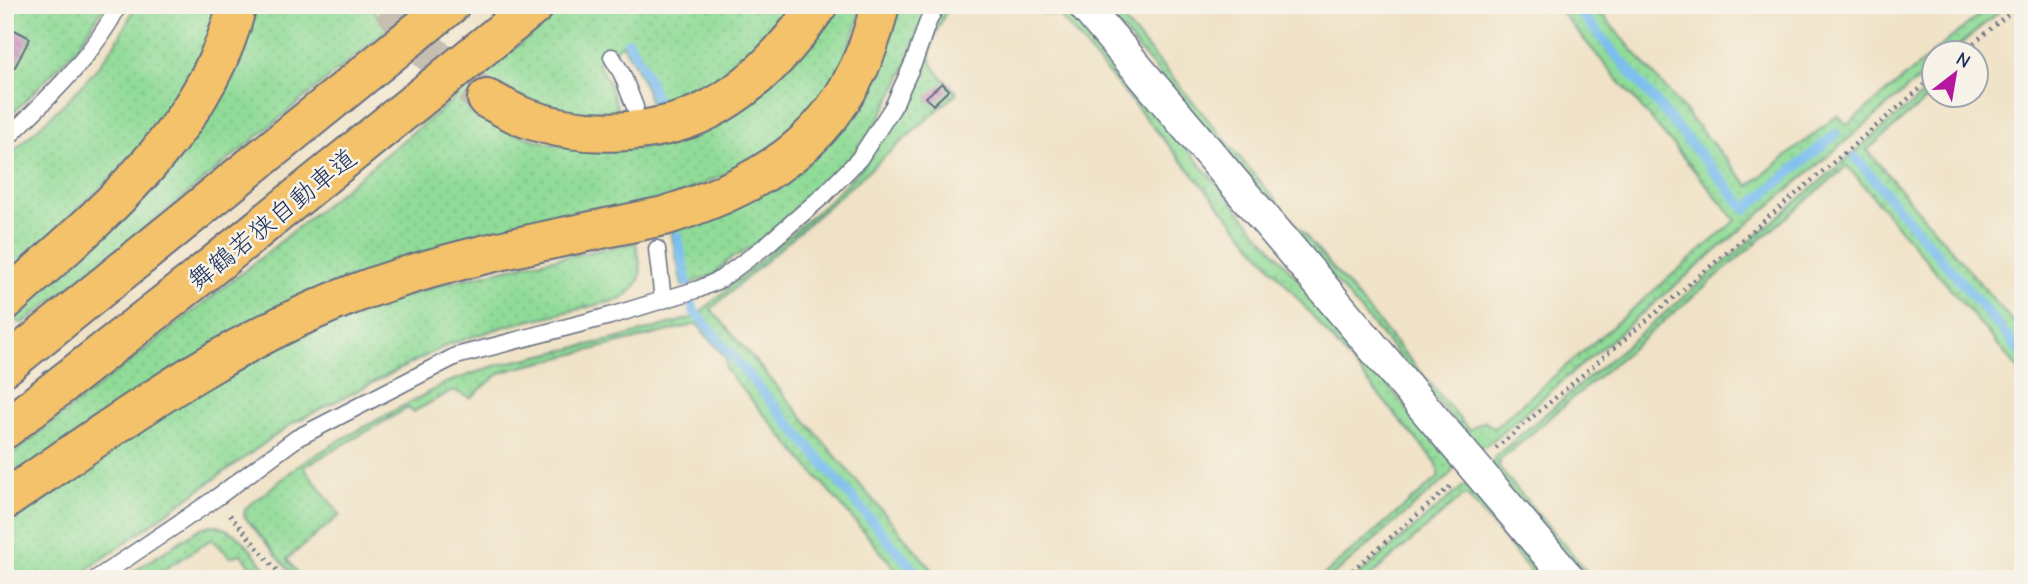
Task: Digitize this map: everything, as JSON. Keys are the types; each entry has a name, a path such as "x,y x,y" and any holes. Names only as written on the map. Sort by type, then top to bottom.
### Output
{"highway":[{"path":"5,302 80,233 156,156 208,82 231,30 237,5"},
{"name":"舞鶴若狭自動車道","path":"5,366 450,5"},
{"name":"舞鶴若狭自動車道","path":"5,429 216,264 535,5"},
{"path":"487,99 524,117 561,128 596,132 628,131 662,125 718,105 746,85 787,46 818,5"},
{"path":"5,500 168,390 312,311 442,265 664,216 694,207 751,182 803,145 825,124 855,81 866,55 880,5"}],"street":[{"path":"1084,5 1569,579"}],"lane":[{"path":"5,140 70,77 106,30 119,5"},
{"path":"96,579 216,498 297,438 456,356 663,300 721,279 764,247 844,177 875,138 893,107 936,5"},
{"path":"612,57 635,107"},
{"path":"657,249 663,300"}],"path":[{"path":"1980,38 2019,5"},
{"path":"1342,579 1920,89"},
{"path":"216,498 284,579"}],"green space":[{"path":"5,5 105,5 77,48 5,121"},
{"path":"135,5 219,5 208,43 176,101 132,158 5,279 5,159 96,70 124,28"},
{"path":"255,5 371,5 381,21 401,5 418,5 148,226 25,322 19,323 16,319 18,313 209,112 236,60"},
{"path":"567,5 798,5 767,43 744,64 694,95 666,105 652,109 640,75 622,44 597,64 608,81 619,113 574,112 529,100 499,86 469,113 515,133 559,146 605,150 655,145 828,23 839,5 860,5 858,23 837,77 791,133 752,162 670,199 494,236 5,481 5,460 257,261"},
{"path":"899,5 929,5 899,83 869,136 839,173 760,242 729,260 714,275 682,286 671,232 843,129 879,70 891,39"},
{"path":"943,5 950,5 931,49 932,63 957,93 711,309 940,579 904,579 726,370 726,358 697,324 500,373 470,398 453,390 413,412 408,408 304,467 340,515 287,559 302,579 296,579 244,516 245,509 298,466 340,440 446,383 497,365 620,338 695,317 830,200 864,165 899,111 932,26"},
{"path":"1029,5 1065,5 1453,462 1453,470 1449,476 1329,579 1319,579 1439,477 1437,464 1059,15 1041,13"},
{"path":"1101,5 1110,5 1156,58 1469,430 1484,421 1494,428 1736,220 1555,5 1594,5 1749,186 1838,115 1847,125 1920,65 1920,78 1487,445 1477,448"},
{"path":"1991,5 2007,5 1968,38 1951,38"},
{"path":"1920,97 1920,105 1867,150 2023,334 2023,375 1847,166 1500,460 1499,468 1593,579 1585,579 1494,471 1492,463 1496,456"},
{"path":"636,243 639,280 622,299 506,326 447,345 293,423 74,579 5,579 5,522 210,383 361,310 442,284"},
{"path":"1469,483 1554,579 1537,579 1468,496 1463,496 1367,579 1354,579 1462,487"},
{"path":"212,525 222,527 239,538 274,579 262,579 241,554 230,557 212,539 149,579 122,579 201,528"}],"building":[{"path":"5,25 30,38 15,67 5,62"},
{"path":"942,83 949,90 933,105 926,97"}],"waterway":[{"path":"1574,5 1746,209 1836,134"},
{"path":"628,42 645,72 657,105"},
{"path":"1856,158 2023,355"},
{"path":"677,236 687,283"},
{"path":"692,305 694,311 921,579"}],"tunnel":[{"path":"391,5 421,45 487,99"}]}
